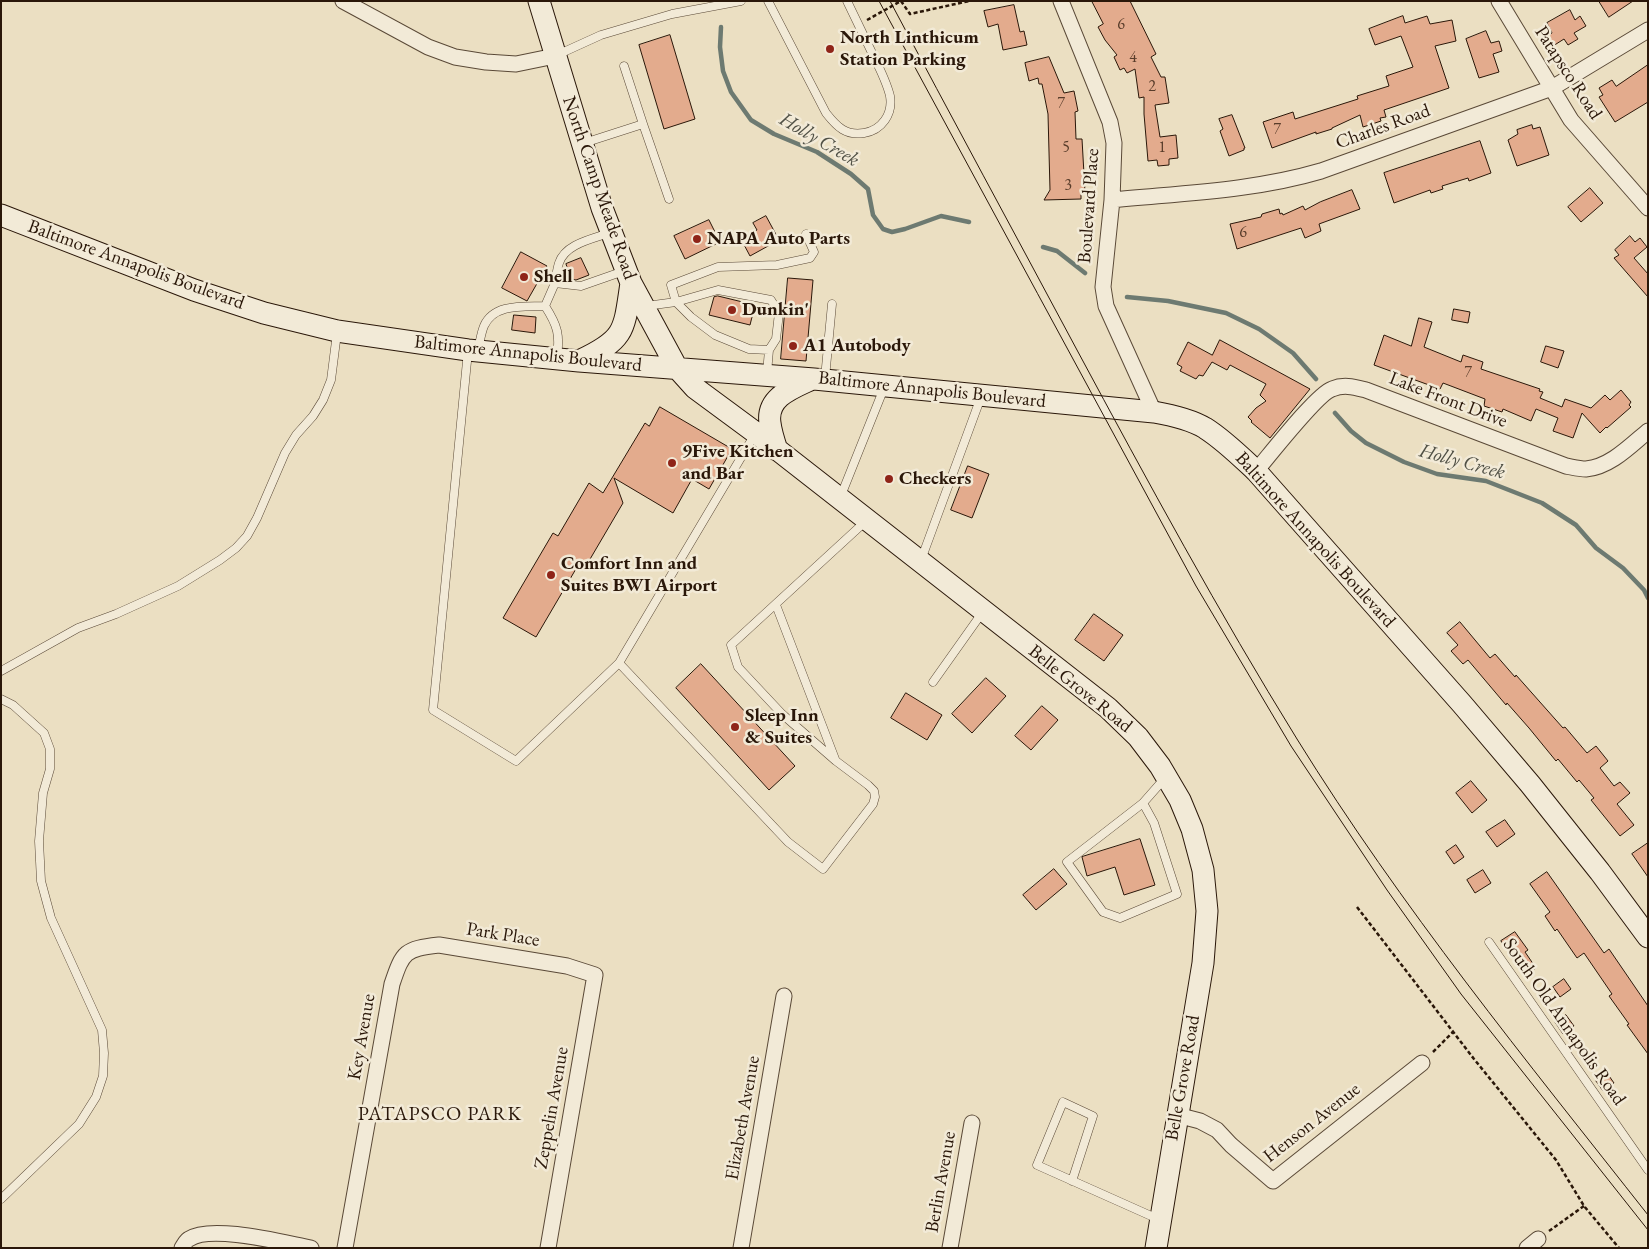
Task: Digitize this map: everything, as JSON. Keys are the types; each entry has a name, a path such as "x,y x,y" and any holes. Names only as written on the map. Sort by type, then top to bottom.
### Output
{"main road":[{"name":"North Camp Meade Road","path":"538,1 602,208 628,277 677,368"},
{"name":"Baltimore Annapolis Boulevard","path":"1,215 194,290 264,312 337,331 473,351 767,375 1154,412 1178,416 1204,427 1256,471 1462,704 1530,784 1600,872 1648,937"},
{"path":"579,361 604,349 615,339 624,326 628,277"},
{"name":"Belle Grove Road","path":"677,368 695,388 756,433 1108,708 1138,737 1180,800 1192,829 1203,870 1207,911 1203,963 1156,1248"},
{"path":"777,450 770,422 771,409 776,399 786,391 819,380"}],"street":[{"path":"343,1 428,47 455,56 486,62 516,64 555,56"},
{"name":"Boulevard Place","path":"1061,1 1110,122 1114,143 1112,200 1103,287 1106,306 1154,412"},
{"name":"Patapsco Road","path":"1499,1 1571,120 1648,208"},
{"name":"Charles Road","path":"1112,200 1255,186 1290,180 1321,171 1552,88 1648,30"},
{"name":"Lake Front Drive","path":"1256,471 1313,405 1330,389 1346,385 1366,390 1566,466 1586,469 1603,464 1621,454 1648,431"},
{"name":"Park Place","path":"405,953 420,947 439,945 567,966 595,975"},
{"name":"Key Avenue","path":"345,1248 392,984 405,953"},
{"name":"Zeppelin Avenue","path":"548,1248 595,975"},
{"name":"Elizabeth Avenue","path":"741,1248 784,996"},
{"name":"Henson Avenue","path":"1177,1115 1200,1121 1217,1130 1231,1145 1273,1181 1422,1063"},
{"name":"Berlin Avenue","path":"950,1248 972,1123"},
{"path":"185,1243 205,1233 222,1232 311,1248"}],"lane":[{"path":"555,56 601,35 672,14 741,1"},
{"path":"768,1 826,113 834,124 845,132 858,134 873,131 884,122 890,110 890,96 883,75 847,1"},
{"path":"624,66 669,198"},
{"path":"582,144 643,124"},
{"path":"545,306 555,283 559,263 564,253 570,248 611,232"},
{"path":"769,350 749,349 715,335 691,317 676,302 670,285 718,267 777,265 810,258 814,252 806,234"},
{"path":"555,283 581,286 628,277"},
{"path":"644,306 676,302 718,290 771,300 779,314 776,339 769,350 767,375"},
{"path":"819,380 832,304"},
{"path":"545,306 512,308 498,311 488,318 473,351 433,710 516,761 619,663 756,433"},
{"path":"545,306 556,322 559,334 557,359"},
{"path":"1,671 78,628 116,614 178,586 236,548 247,536 257,518 285,453 296,435 313,416 323,400 331,380 337,331"},
{"path":"840,499 884,386"},
{"path":"920,562 982,395"},
{"path":"619,663 788,842 823,869 873,804 874,791 782,714 738,667 731,645 867,520"},
{"path":"776,605 836,761"},
{"path":"933,682 983,611"},
{"path":"1,699 13,706 44,733 50,749 50,769 42,793 39,841 41,881 51,918 102,1030 104,1053 103,1076 96,1097 79,1124 1,1199"},
{"path":"1143,804 1154,822 1177,894 1120,918 1103,912 1067,862 1143,804 1166,777"},
{"name":"South Old Annapolis Road","path":"1489,942 1648,1170"},
{"path":"1072,1181 1093,1116 1063,1102 1037,1165 1072,1181 1160,1220"}],"path":[{"path":"862,23 901,1 910,14 970,1"},
{"path":"1356,907 1556,1160 1584,1206 1619,1248"},
{"path":"1422,1063 1453,1032"},
{"path":"1532,1243 1584,1206"}],"building":[{"path":"1092,1 1130,1 1156,54 1151,57 1161,77 1165,77 1169,103 1155,105 1160,137 1176,135 1178,158 1169,159 1169,165 1158,166 1157,160 1148,161 1144,97 1139,98 1135,69 1127,73 1124,68 1120,70 1114,57 1117,55 1105,40 1098,27 1103,24"},
{"path":"1599,1 1633,1 1609,17"},
{"path":"1014,5 1020,32 1024,31 1027,45 1003,50 998,24 988,27 984,11"},
{"path":"1570,10 1575,20 1580,16 1586,26 1574,33 1578,39 1568,45 1564,39 1553,46 1547,36 1552,33 1547,23"},
{"path":"1403,16 1405,23 1427,16 1430,24 1452,20 1456,41 1435,46 1449,88 1384,110 1386,117 1380,118 1381,121 1363,127 1360,115 1332,129 1316,134 1316,132 1272,148 1263,122 1293,112 1295,119 1358,99 1357,96 1389,86 1386,76 1413,67 1401,36 1375,45 1369,29"},
{"path":"1486,31 1491,43 1499,41 1502,51 1493,54 1499,72 1479,78 1466,39"},
{"path":"670,35 695,119 664,129 639,45"},
{"path":"1049,57 1064,93 1074,91 1078,111 1075,112 1076,139 1082,139 1085,192 1081,192 1081,199 1044,200 1050,190 1048,114 1042,84 1039,84 1038,78 1029,81 1025,63"},
{"path":"1648,65 1648,102 1615,122 1599,97 1603,95 1599,88 1612,80 1616,86"},
{"path":"1232,115 1245,148 1229,156 1220,131 1223,129 1219,119"},
{"path":"1532,125 1533,129 1540,127 1549,155 1517,166 1508,140 1518,134 1517,130"},
{"path":"1480,141 1491,173 1469,181 1468,178 1442,186 1443,189 1431,193 1430,190 1394,203 1384,173"},
{"path":"1590,188 1603,203 1581,222 1568,207"},
{"path":"1352,190 1360,209 1319,224 1321,231 1305,238 1301,228 1237,249 1230,224 1261,217 1262,214 1279,209 1280,214 1282,213 1283,215 1303,206 1305,210"},
{"path":"766,216 779,240 750,256 741,239 757,230 753,223"},
{"name":"NAPA Auto Parts","path":"709,220 720,242 685,259 674,236"},
{"path":"1630,236 1635,242 1640,238 1647,247 1634,258 1648,274 1648,297 1614,258 1619,255 1615,250"},
{"name":"Shell","path":"521,252 547,266 527,301 502,288"},
{"name":"Shell","path":"581,258 589,275 576,280 571,279 566,264"},
{"path":"788,278 813,280 806,361 781,359"},
{"name":"Dunkin'","path":"718,296 755,305 750,325 709,315 714,297"},
{"path":"1454,309 1470,312 1468,323 1452,320"},
{"name":"Shell","path":"514,315 536,317 535,333 512,330"},
{"path":"1419,318 1432,322 1424,347 1461,362 1463,355 1483,362 1481,369 1540,389 1539,391 1543,392 1540,398 1562,407 1565,399 1591,408 1605,395 1610,400 1621,390 1631,402 1629,405 1631,407 1600,433 1582,413 1573,438 1553,431 1558,418 1536,409 1531,421 1503,409 1502,412 1484,406 1485,399 1443,383 1440,389 1374,365 1384,335 1411,346"},
{"path":"1220,340 1310,389 1270,438 1251,422 1248,417 1266,401 1260,395 1266,384 1230,365 1227,370 1212,362 1203,376 1199,375 1196,379 1180,371 1182,367 1177,364 1188,342 1212,355"},
{"path":"1546,346 1564,351 1558,368 1541,362"},
{"path":"660,407 732,449 709,489 692,479 673,513 614,478 623,503 586,566 580,562 536,637 503,618 553,533 558,536 589,483 603,493 645,423 649,426"},
{"path":"968,466 989,474 972,518 951,510"},
{"path":"1094,614 1123,635 1104,661 1075,640"},
{"path":"1460,622 1490,658 1495,654 1563,728 1565,727 1587,753 1596,746 1608,761 1600,768 1614,786 1620,782 1630,793 1617,804 1634,825 1620,836 1591,800 1594,798 1579,780 1577,782 1558,759 1556,761 1468,660 1463,664 1451,651 1458,645 1447,633"},
{"name":"Sleep Inn & Suites","path":"701,664 795,766 769,790 676,688"},
{"path":"986,678 1006,696 972,733 952,714"},
{"path":"906,693 942,715 927,740 891,718"},
{"path":"1042,706 1058,720 1031,750 1015,736"},
{"path":"1471,781 1487,800 1472,813 1456,793"},
{"path":"1505,820 1515,834 1497,847 1486,832"},
{"path":"1140,839 1155,885 1124,895 1115,867 1087,876 1082,857"},
{"path":"1648,843 1648,877 1632,854"},
{"path":"1456,845 1464,857 1454,864 1446,852"},
{"path":"1054,869 1067,884 1036,910 1023,895"},
{"path":"1483,870 1491,883 1475,893 1467,880"},
{"path":"1547,872 1604,953 1609,949 1648,1006 1648,1054 1627,1025 1629,1024 1609,996 1612,994 1584,953 1577,958 1557,929 1555,931 1545,916 1550,912 1530,884"},
{"path":"1515,932 1528,950 1525,952 1536,968 1525,975 1501,941"},
{"path":"1564,979 1571,989 1560,997 1553,987"},
{"path":"1566,1015 1574,1026 1563,1034 1555,1022"},
{"path":"1607,1073 1614,1083 1603,1091 1596,1081"}],"waterway":[{"name":"Holly Creek","path":"721,27 720,47 723,71 731,92 751,120 774,134 817,152 851,174 868,189 873,215 883,229 892,232 941,216 969,222"},
{"name":"Holly Creek","path":"1043,247 1057,251 1085,273"},
{"name":"Holly Creek","path":"1127,297 1168,301 1226,313 1259,329 1293,353 1316,379"},
{"name":"Holly Creek","path":"1335,413 1351,431 1366,443 1404,462 1437,474 1486,481 1542,503 1576,525 1596,548 1623,568 1644,590 1648,598"}],"tram line":[{"path":"879,1 1196,586 1291,746 1387,890 1461,994 1648,1230"},
{"path":"890,1 1157,498 1240,644 1297,739 1337,801 1422,923 1511,1041 1648,1215"}],"place":[{"name":"North Linthicum Station Parking","path":"830,49"},
{"name":"NAPA Auto Parts","path":"697,239"},
{"name":"Shell","path":"524,277"},
{"name":"Dunkin'","path":"732,310"},
{"name":"A1 Autobody","path":"793,346"},
{"name":"9Five Kitchen and Bar","path":"672,463"},
{"name":"Checkers","path":"889,479"},
{"name":"Comfort Inn and Suites BWI Airport","path":"551,575"},
{"name":"Sleep Inn & Suites","path":"735,727"}],"district":[{"name":"PATAPSCO PARK","path":"440,1115"}]}
